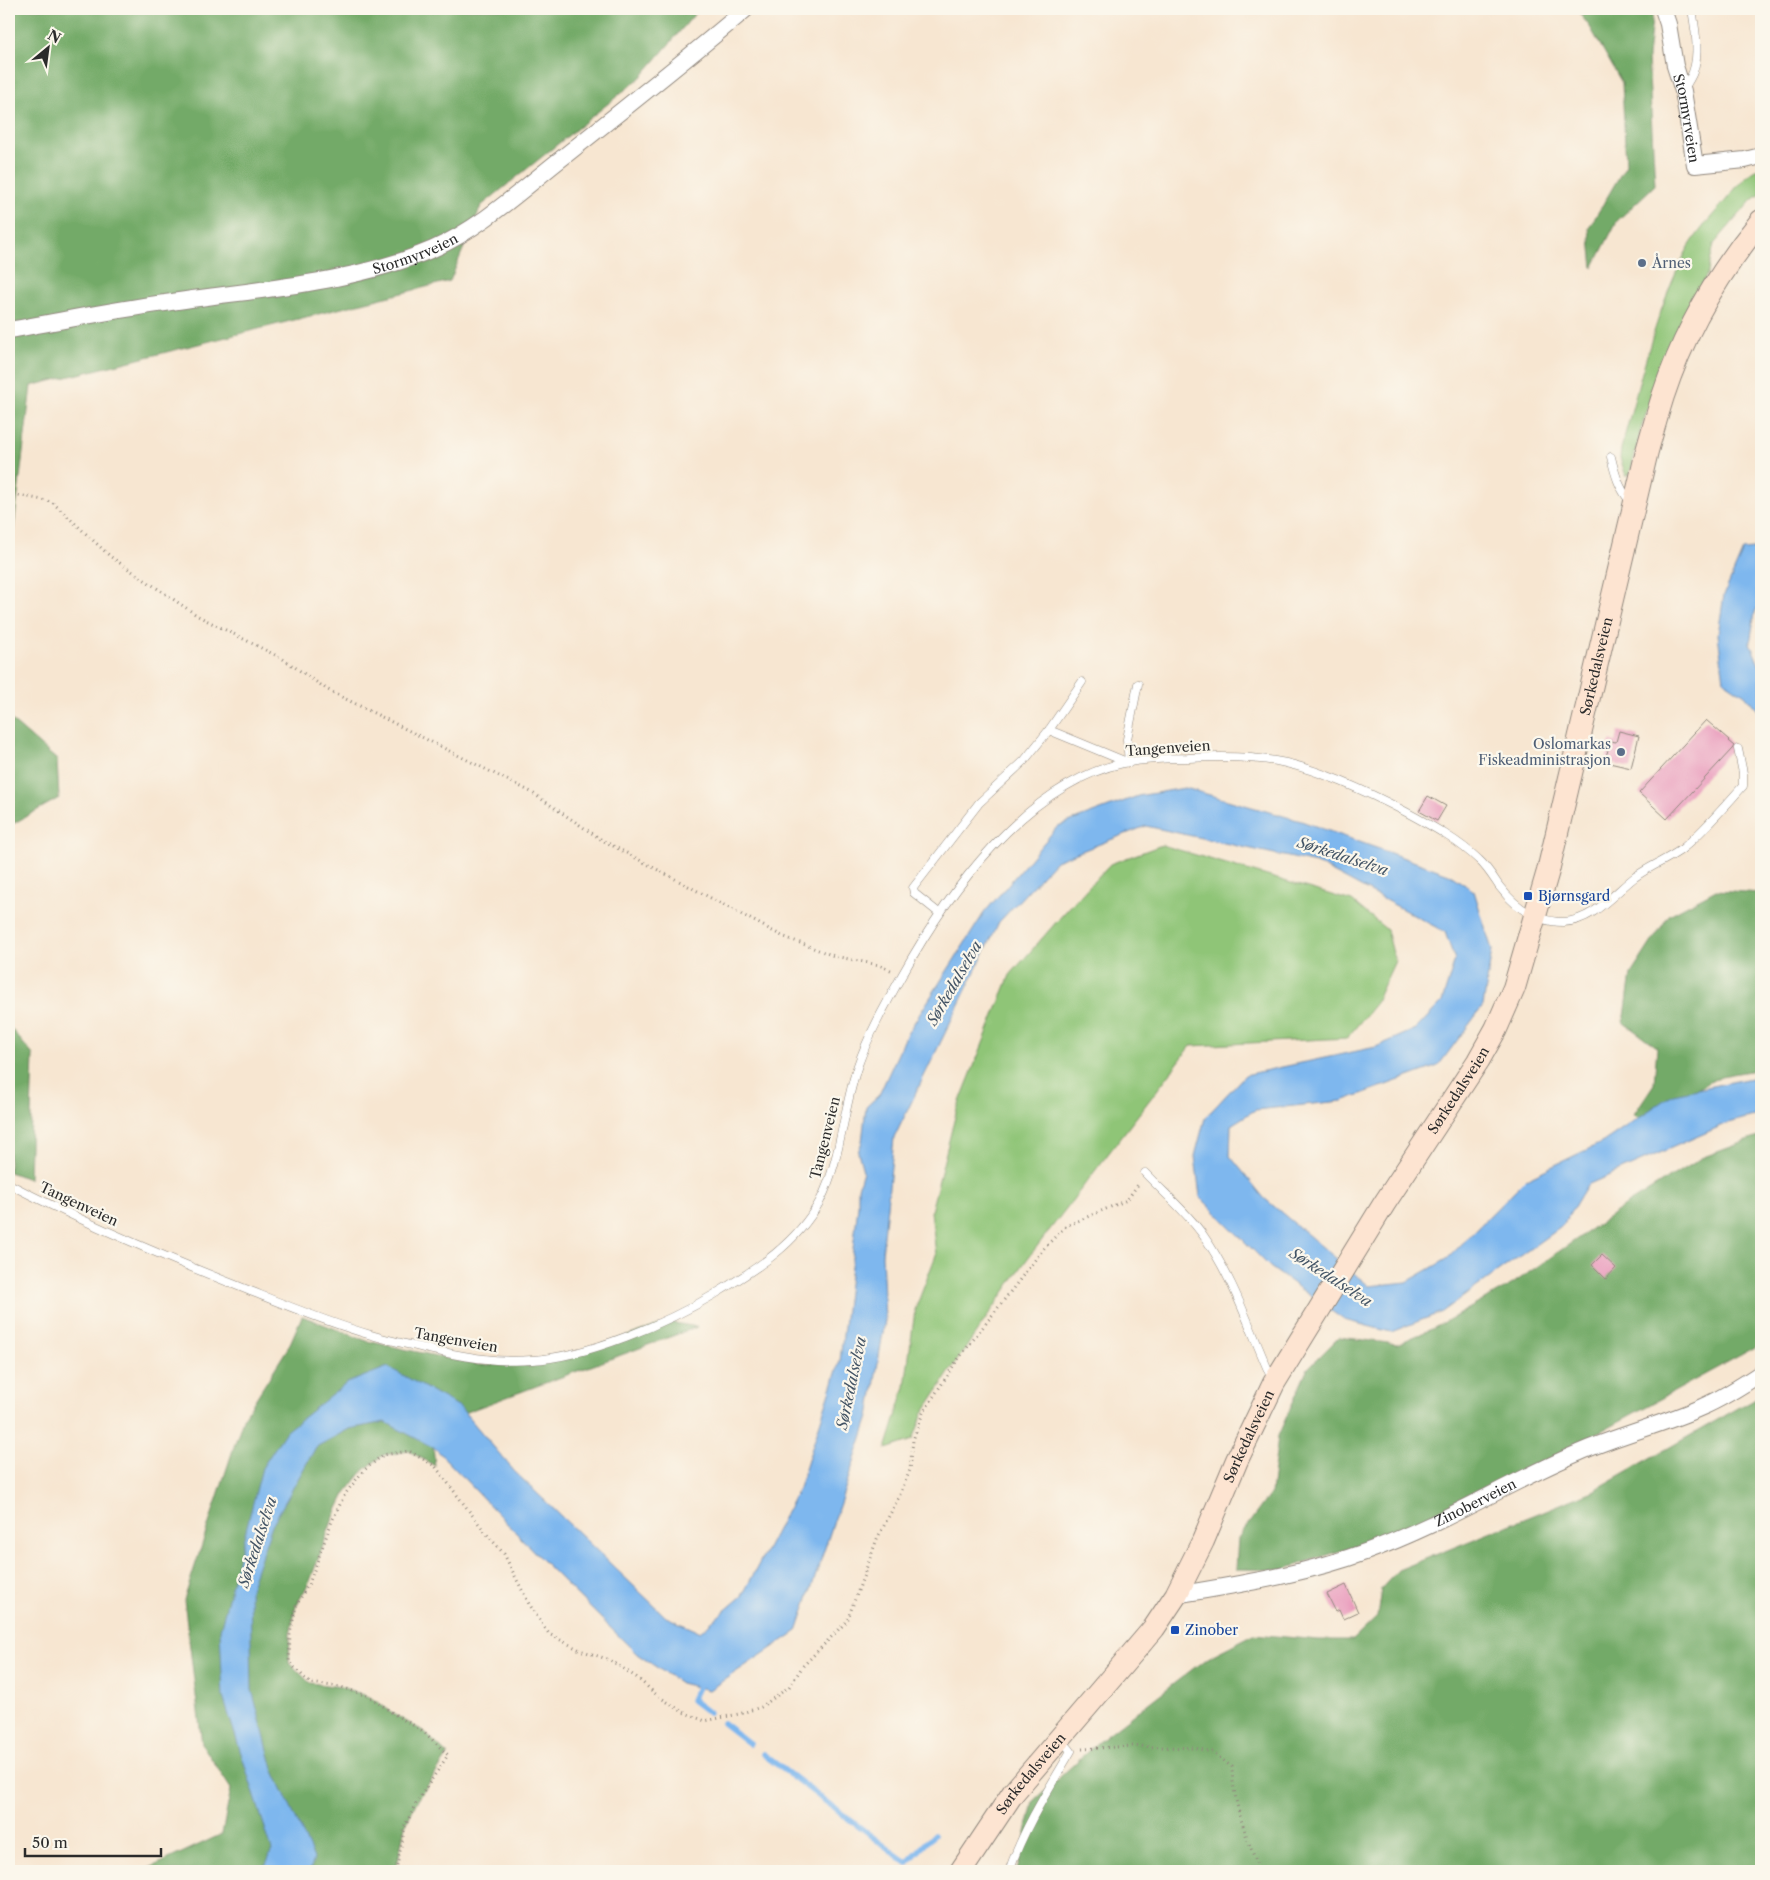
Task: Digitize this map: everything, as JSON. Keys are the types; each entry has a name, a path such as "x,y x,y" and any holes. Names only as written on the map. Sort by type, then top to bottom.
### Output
{"street":[{"name":"Stormyrveien","path":"9,330 164,303 320,280 361,272 434,248 466,231 512,199 746,9"},
{"name":"Stormyrveien","path":"1663,9 1668,24 1675,66 1683,91 1695,165 1745,160 1761,156"},
{"name":"Sørkedalsveien","path":"961,1871 1013,1793 1065,1744 1149,1635 1176,1595 1203,1541 1237,1460 1274,1383 1359,1244 1457,1095 1487,1045 1514,988 1536,918 1647,451 1663,396 1683,345 1713,288 1761,221"},
{"name":"Zinoberveien","path":"1176,1595 1236,1586 1322,1566 1370,1550 1453,1514 1565,1458 1606,1441 1704,1406 1761,1373"}],"lane":[{"path":"1683,91 1695,64 1696,50 1692,9"},
{"path":"1611,457 1615,476 1624,494 1634,505"},
{"path":"939,913 914,893 913,888 979,803 1024,761 1049,730 1082,682"},
{"path":"1049,730 1129,763 1127,739 1138,684"},
{"path":"1536,918 1561,922 1593,913 1640,873 1682,849 1743,786 1743,773 1738,749"},
{"name":"Tangenveien","path":"9,1184 73,1217 197,1270 369,1335 480,1359 540,1360 593,1348 686,1311 755,1269 788,1244 806,1223 824,1192 836,1155 860,1059 883,1008 939,913 980,861 1021,817 1074,782 1094,773 1129,763 1176,758 1232,757 1282,762 1332,776 1389,803 1439,830 1482,862 1515,904 1536,918"},
{"path":"1145,1173 1202,1233 1216,1255 1239,1298 1274,1383"},
{"path":"1009,1871 1021,1839 1042,1799 1065,1744"}],"path":[{"path":"9,493 52,502 110,557 198,616 283,659 328,690 531,792 610,844 782,936 834,956 879,965 902,975"},
{"path":"396,1871 405,1826 416,1803 448,1755 423,1731 370,1697 341,1687 310,1683 289,1662 290,1634 296,1606 310,1581 332,1521 345,1494 363,1470 383,1455 409,1451 435,1466 504,1554 529,1604 549,1634 580,1650 610,1660 636,1677 666,1702 683,1712 705,1721 739,1714 760,1707 789,1688 803,1666 847,1621 877,1538 899,1497 910,1470 913,1440 923,1413 956,1362 1045,1247 1066,1226 1127,1200 1145,1173"},
{"path":"1065,1744 1195,1748 1212,1752 1232,1767 1232,1788 1246,1836 1260,1871"}],"green space":[{"path":"9,9 699,9 641,77 481,206 450,281 31,386 9,569"},
{"path":"1576,9 1653,9 1648,57 1655,185 1617,221 1593,268 1589,228 1626,165 1622,83 1590,27"},
{"path":"1761,167 1761,194 1750,202 1714,244 1708,272 1664,360 1640,432 1630,474 1626,476 1620,458 1621,449 1655,328 1673,281 1687,250 1702,228 1742,181"},
{"path":"9,718 57,760 59,798 9,826"},
{"path":"1162,845 1352,901 1387,930 1395,961 1375,1004 1347,1038 1191,1046 1025,1262 923,1413 913,1440 886,1449 905,1387 915,1310 936,1255 931,1211 957,1109 1010,975 1110,864"},
{"path":"1716,890 1761,893 1761,1069 1721,1076 1688,1094 1650,1126 1634,1114 1654,1084 1657,1047 1624,1023 1631,974 1669,915"},
{"path":"9,1026 33,1055 29,1179 9,1172"},
{"path":"1761,1136 1761,1344 1535,1467 1428,1522 1282,1570 1236,1569 1238,1538 1271,1493 1278,1436 1308,1368 1339,1337 1397,1344 1434,1328 1511,1285 1624,1206 1701,1158"},
{"path":"302,1316 367,1341 478,1365 540,1365 669,1322 697,1327 431,1425 435,1466 409,1451 383,1455 363,1471 345,1494 332,1521 310,1581 296,1606 290,1634 289,1662 310,1683 341,1687 370,1697 423,1731 448,1755 416,1803 405,1826 396,1871 143,1871 222,1834 231,1789 202,1744 184,1600 243,1419 289,1346"},
{"path":"1761,1395 1761,1871 1017,1871 1033,1802 1099,1741 1207,1658 1254,1634 1318,1640 1353,1640 1377,1617 1381,1589 1398,1570 1593,1491"}],"water":[{"path":"1761,542 1761,602 1755,612 1750,643 1761,669 1761,714 1745,695 1724,681 1718,634 1724,595 1743,550 1754,549"},
{"name":"Sørkedalselva","path":"1185,788 1301,821 1449,874 1474,891 1492,950 1483,1006 1438,1066 1342,1101 1255,1110 1231,1125 1230,1156 1264,1198 1369,1286 1407,1282 1447,1259 1526,1179 1603,1142 1673,1094 1761,1076 1761,1114 1728,1123 1587,1185 1563,1225 1442,1312 1391,1332 1344,1320 1270,1267 1200,1197 1195,1156 1205,1118 1245,1075 1376,1047 1416,1029 1442,1002 1455,960 1445,932 1316,863 1146,826 1056,861 999,922 894,1138 882,1255 885,1320 869,1417 797,1631 709,1690 680,1683 637,1654 541,1559 436,1449 385,1422 349,1429 316,1447 272,1525 250,1589 252,1690 273,1769 314,1858 310,1871 263,1871 272,1850 223,1697 220,1630 262,1468 286,1431 347,1383 388,1367 460,1407 514,1471 666,1617 700,1632 742,1596 799,1488 840,1361 858,1206 858,1188 863,1171 858,1152 862,1142 866,1107 879,1095 907,1034 984,913 1058,826 1138,796"}],"building":[{"path":"1706,720 1734,746 1667,819 1639,793"},
{"name":"Oslomarkas Fiskeadministrasjon","path":"1619,731 1639,736 1631,768 1605,762 1610,741 1616,742"},
{"path":"1428,796 1446,806 1437,821 1419,811"},
{"path":"1602,1255 1616,1268 1606,1279 1592,1265"},
{"path":"1346,1585 1358,1612 1343,1619 1339,1610 1336,1612 1327,1594"}],"waterway":[{"path":"698,1687 692,1700 709,1713"},
{"path":"723,1723 750,1744"},
{"path":"763,1754 907,1863 934,1835"}],"place":[{"name":"Årnes","path":"1642,263"},
{"name":"Oslomarkas Fiskeadministrasjon","path":"1621,752"},
{"name":"Bjørnsgard","path":"1528,896"},
{"name":"Zinober","path":"1175,1630"}]}
